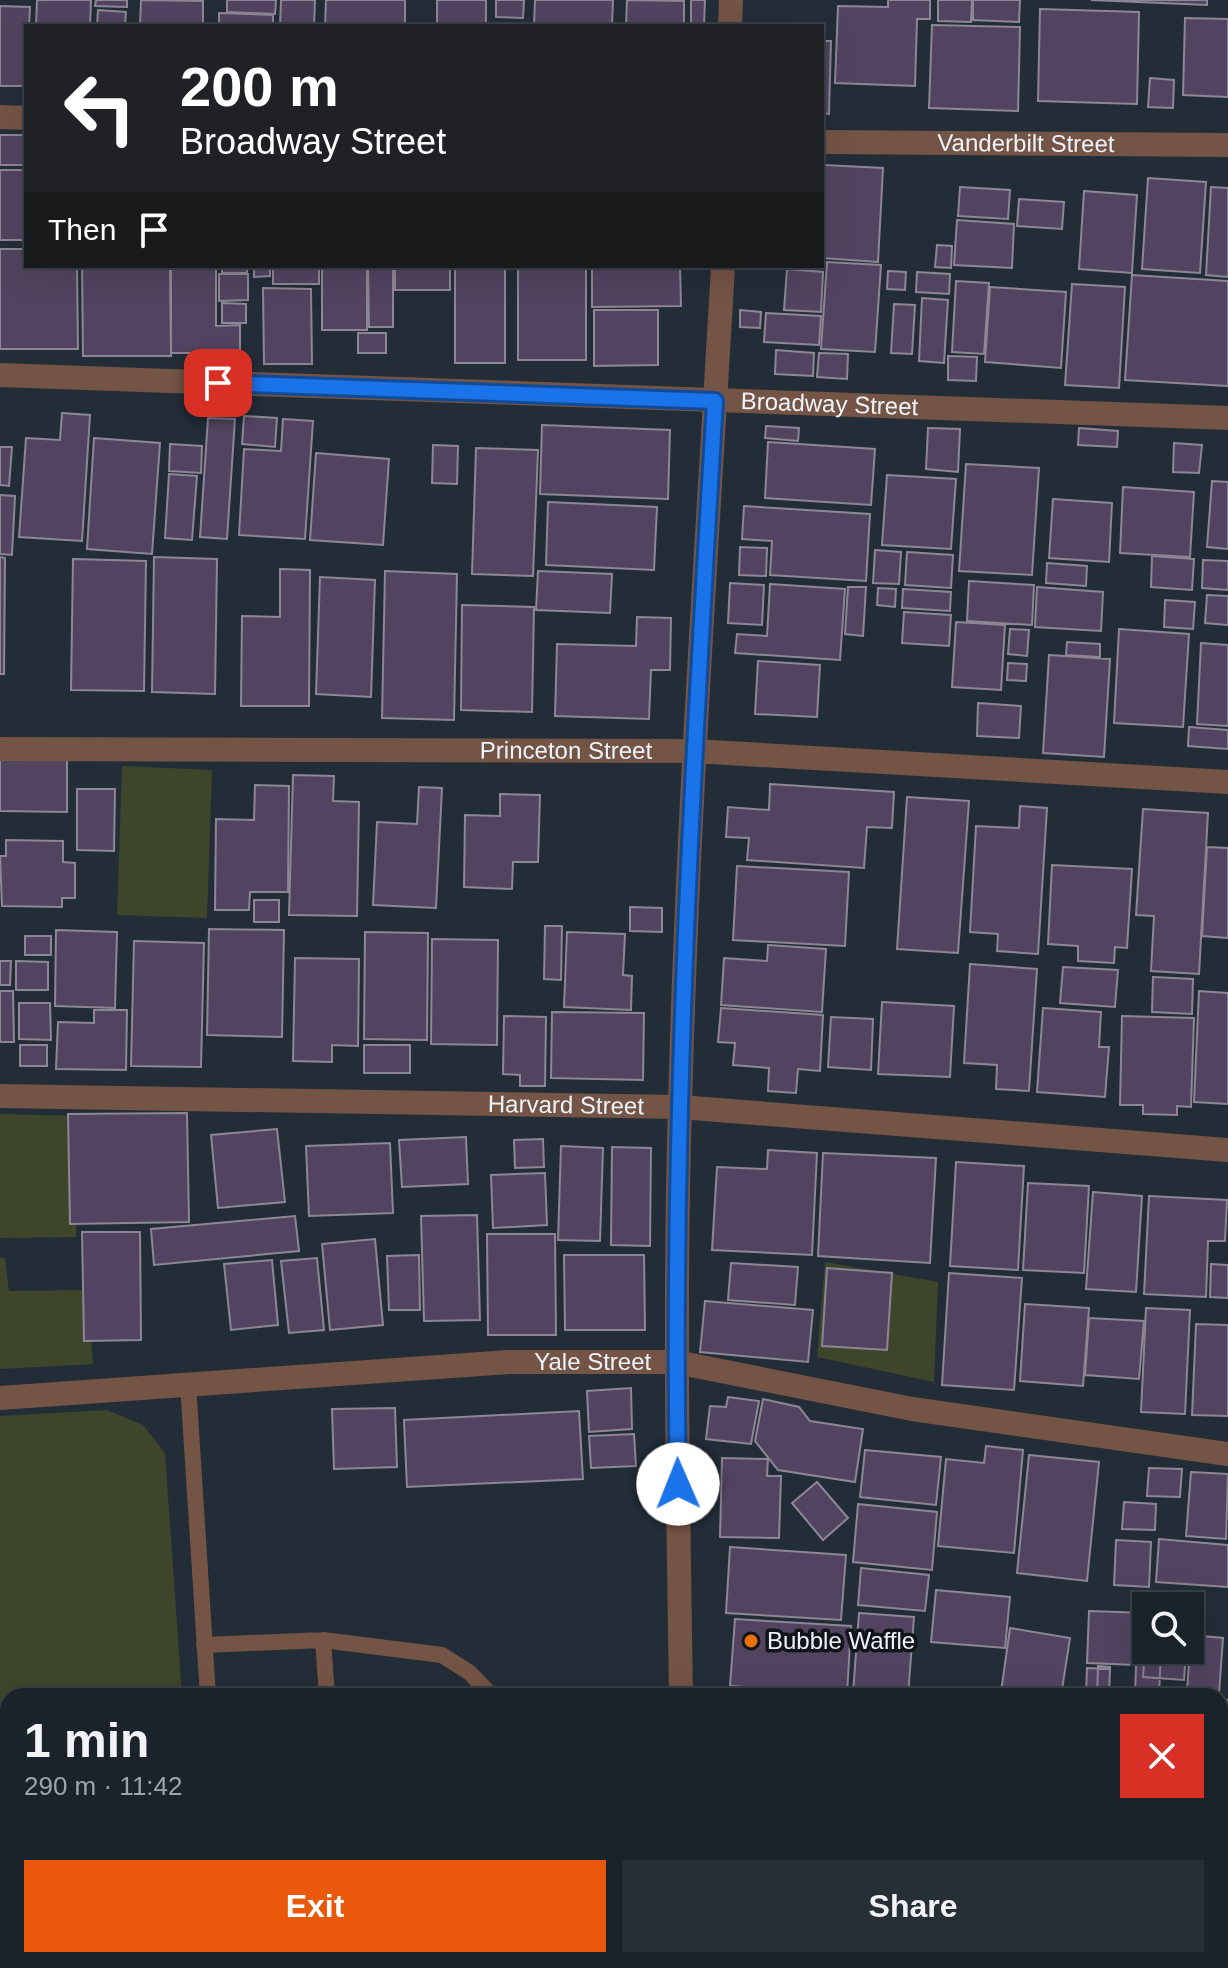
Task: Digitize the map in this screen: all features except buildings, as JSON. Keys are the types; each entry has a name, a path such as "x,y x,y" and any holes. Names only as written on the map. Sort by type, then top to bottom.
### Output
{"street":[{"path":"730,24 731,0"},
{"path":"0,117 24,118"},
{"name":"Vanderbilt Street","path":"824,142 1228,145"},
{"path":"681,1688 676,1362 680,1107 693,751 723,268"},
{"name":"Broadway Street","path":"0,375 1228,418"},
{"name":"Princeton Street","path":"0,749 693,751 1228,782"},
{"name":"Harvard Street","path":"0,1096 680,1107 1228,1150"},
{"name":"Yale Street","path":"0,1398 509,1362 676,1362 912,1409 1228,1454"}],"lane":[{"path":"188,1384 207,1688"},
{"path":"204,1645 323,1640 442,1655 470,1673 484,1688"},
{"path":"323,1640 326,1688"}],"green space":[{"path":"122,766 212,770 207,918 117,915"},
{"path":"0,1114 77,1116 76,1237 0,1238"},
{"path":"0,1258 5,1258 9,1291 87,1290 93,1364 0,1369"},
{"path":"825,1262 938,1282 934,1382 817,1357"},
{"path":"107,1410 143,1425 165,1453 181,1688 0,1688 0,1416"}],"place":[{"name":"Bubble Waffle","path":"751,1641"}],"route":[{"path":"218,383 715,401 693,751 680,1107 676,1362 678,1484"}]}
